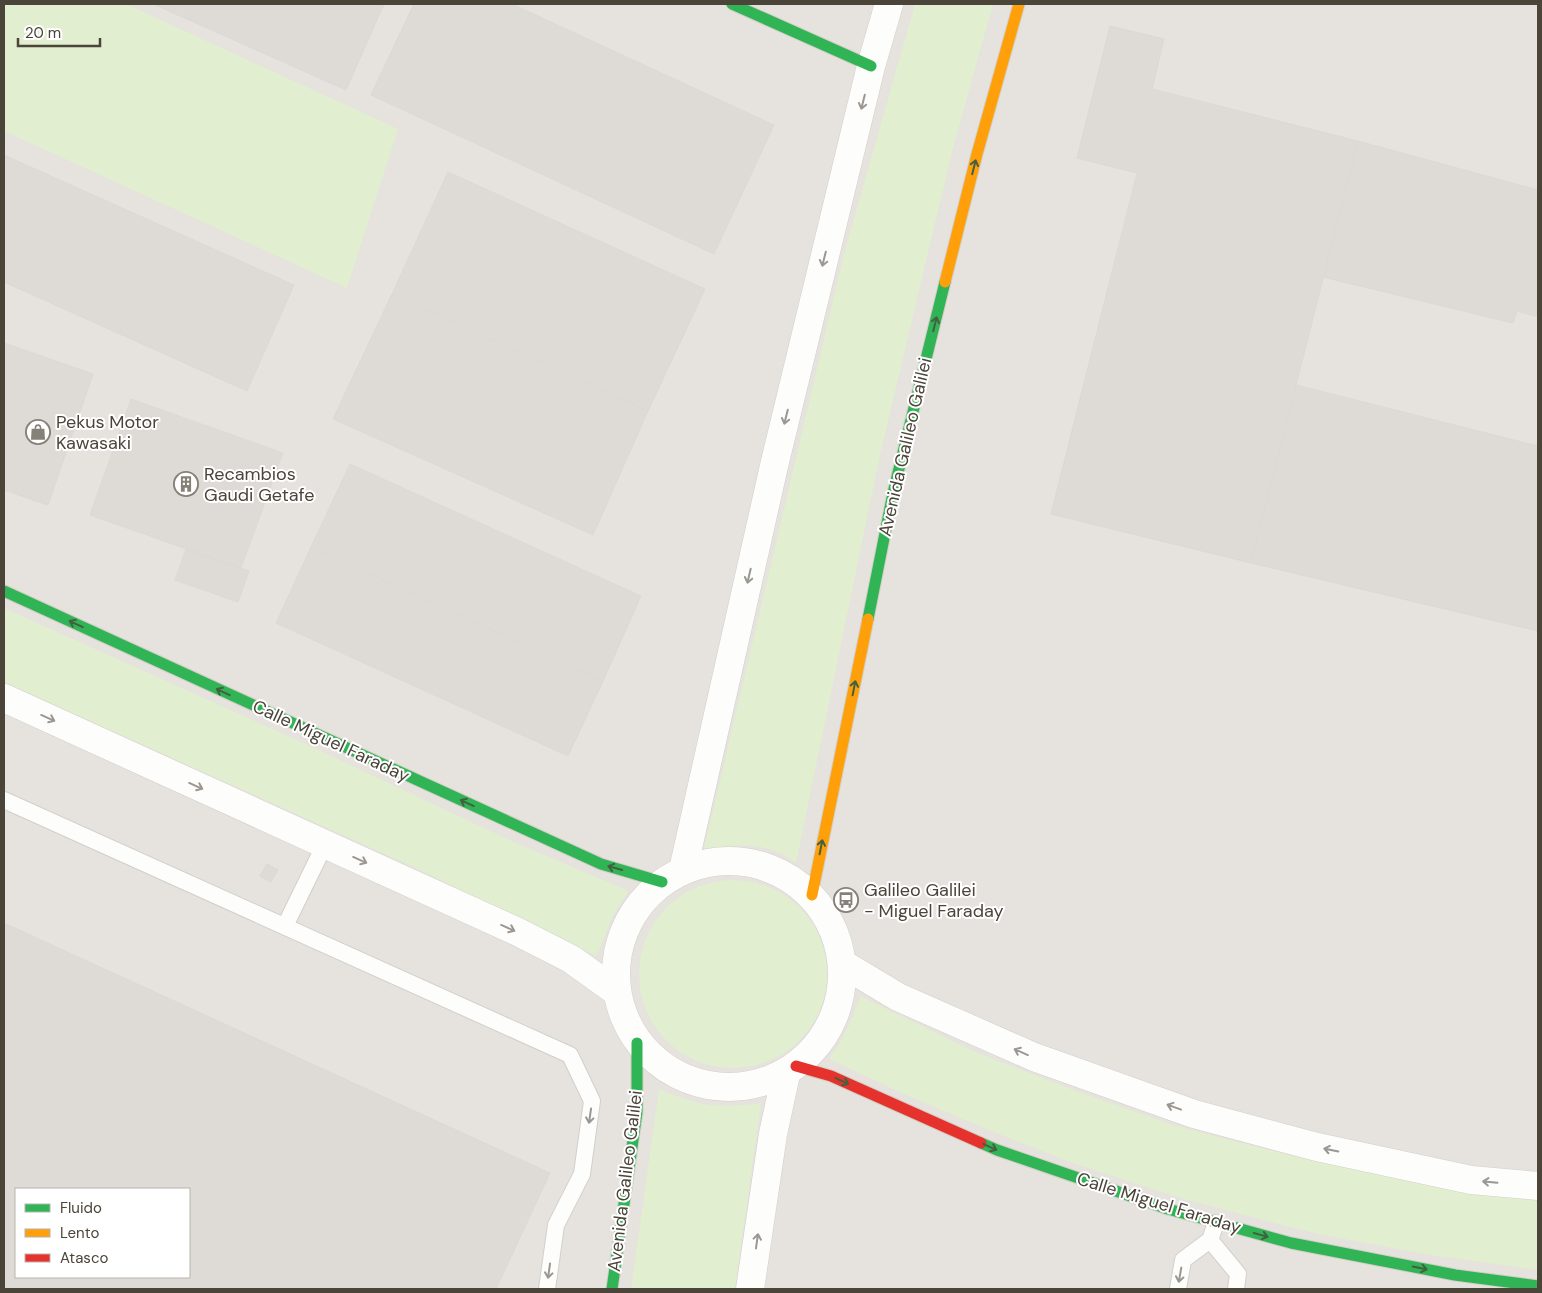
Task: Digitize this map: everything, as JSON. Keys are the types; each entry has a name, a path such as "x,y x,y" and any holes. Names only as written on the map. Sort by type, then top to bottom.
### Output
{"street":[{"path":"732,4 871,66"},
{"path":"673,876 871,66 889,4"},
{"name":"Avenida Galileo Galilei","path":"812,895 893,492 977,154 1019,4"},
{"name":"Calle Miguel Faraday","path":"4,591 601,864 673,876"},
{"path":"4,698 518,932 571,959 618,992"},
{"path":"715,861 748,861 783,873 812,895 835,932 843,964 842,994 833,1022 815,1049 791,1070 745,1088 707,1087 672,1074 637,1043 621,1010 615,978 620,941 634,911 673,876 715,861"},
{"path":"843,964 898,997 1034,1057 1194,1114 1318,1147 1471,1180 1538,1186"},
{"name":"Avenida Galileo Galilei","path":"612,1289 637,1112 637,1043"},
{"path":"750,1289 772,1134 791,1070"},
{"name":"Calle Miguel Faraday","path":"791,1070 831,1076 997,1150 1168,1209 1291,1243 1455,1275 1538,1286"}],"lane":[{"path":"4,800 570,1055 592,1101 582,1174 556,1225 547,1289"},
{"path":"285,926 325,844"},
{"path":"1178,1289 1183,1260 1210,1240 1216,1222"},
{"path":"1210,1240 1238,1274 1236,1289"}],"shaded area":[{"path":"4,4 1538,4 1538,1289 4,1289"}],"green space":[{"path":"4,4 126,4 398,129 347,288 4,131"},
{"path":"915,4 993,4 952,152 880,455 796,863 780,853 762,847 742,846 704,849 844,254"},
{"path":"4,608 308,745 518,844 629,891 613,915 597,956 409,865 4,682"},
{"path":"724,880 742,880 769,887 800,907 820,938 827,965 827,983 820,1010 800,1041 769,1061 742,1068 724,1068 706,1064 689,1057 673,1047 660,1034 650,1018 643,1001 639,983 639,965 643,947 650,930 660,914 673,901 689,891 706,884"},
{"path":"860,996 973,1051 1079,1092 1176,1126 1293,1156 1404,1180 1504,1196 1538,1199 1538,1270 1430,1255 1317,1234 1180,1198 1070,1162 994,1132 906,1095 829,1059 847,1029"},
{"path":"659,1089 698,1103 734,1105 761,1103 735,1289 631,1289"}],"building":[{"path":"153,4 384,4 346,90"},
{"path":"414,4 512,4 774,125 714,254 371,95"},
{"path":"1110,26 1164,39 1152,89 1358,141 1251,563 1051,514 1137,173 1077,158"},
{"path":"1358,141 1538,190 1538,317 1517,311 1513,323 1323,277"},
{"path":"4,155 294,285 247,391 4,282"},
{"path":"448,172 705,289 648,411 392,294"},
{"path":"392,294 648,411 593,535 333,419"},
{"name":"Pekus Motor Kawasaki","path":"4,343 93,374 48,505 4,490"},
{"path":"1296,385 1538,446 1538,631 1251,563"},
{"name":"Recambios Gaudi Getafe","path":"131,399 283,453 241,568 90,515"},
{"path":"350,464 641,596 603,681 311,547"},
{"path":"311,547 603,681 568,756 276,623"},
{"path":"186,549 249,571 238,602 175,580"},
{"path":"267,864 278,870 271,882 260,876"},
{"path":"4,923 550,1173 496,1289 4,1289"}],"traffic: fast":[{"path":"732,4 871,66"},
{"path":"868,619 893,493 945,282"},
{"path":"4,591 601,864 662,882"},
{"path":"612,1289 637,1112 637,1043"},
{"path":"981,1143 1168,1209 1291,1243 1455,1275 1538,1286"}],"traffic: slow":[{"path":"945,282 977,154 1019,4"},
{"path":"812,895 868,619"}],"traffic: jam":[{"path":"796,1066 831,1076 981,1143"}],"place":[{"name":"Pekus Motor Kawasaki","path":"38,432"},
{"name":"Recambios Gaudi Getafe","path":"186,484"},
{"name":"Galileo Galilei - Miguel Faraday","path":"846,900"}]}
